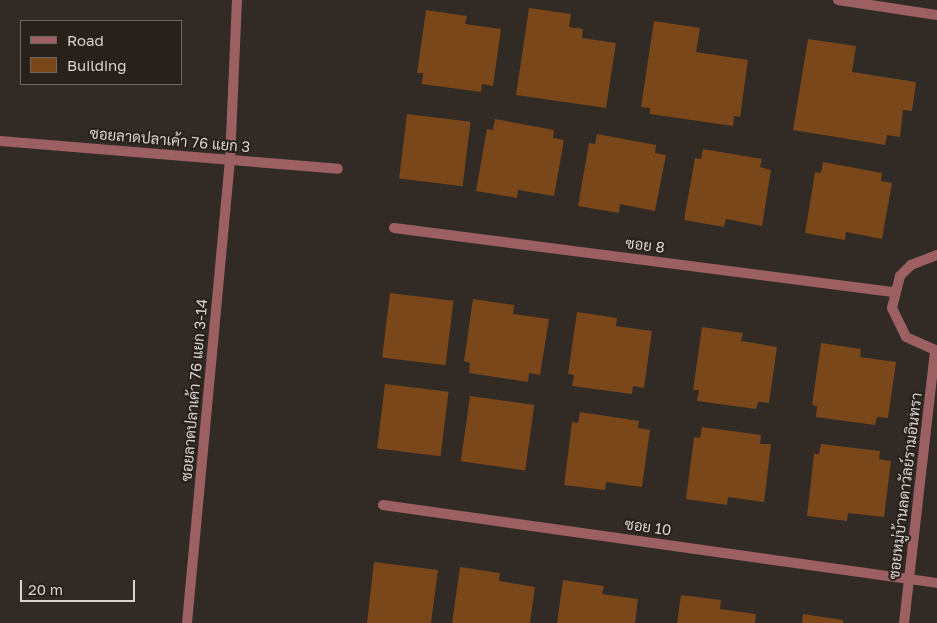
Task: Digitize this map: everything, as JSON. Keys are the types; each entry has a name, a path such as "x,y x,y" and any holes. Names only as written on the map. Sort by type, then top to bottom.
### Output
{"street":[{"name":"ซอยลาดปลาเค้า 76 แยก 3-14","path":"187,623 230,160 237,0"},
{"path":"838,0 937,15"},
{"name":"ซอยลาดปลาเค้า 76 แยก 3","path":"0,141 338,169"},
{"name":"ซอย 8","path":"394,228 893,292"},
{"path":"936,352 906,337 892,308 893,292 911,265 937,255"},
{"name":"ซอยหมู่บ้านลดาวัลย์รามอินทรา","path":"904,623 936,352"},
{"name":"ซอย 10","path":"383,505 937,583"}],"building":[{"path":"529,8 571,14 569,27 583,29 582,38 616,43 606,108 516,95"},
{"path":"426,10 467,16 465,24 501,29 493,86 482,84 481,92 422,84 423,73 417,73"},
{"path":"654,21 700,28 696,52 748,60 740,117 734,116 733,126 650,114 650,108 641,107"},
{"path":"808,39 856,46 852,72 916,82 912,111 903,110 900,137 887,135 885,145 793,130"},
{"path":"407,114 471,122 463,186 399,179"},
{"path":"495,119 554,130 553,138 564,140 554,196 518,190 517,198 476,191 487,129 493,130"},
{"path":"597,134 656,145 655,153 666,155 655,211 620,204 619,213 578,206 589,143 595,144"},
{"path":"703,149 762,159 760,167 771,170 762,226 726,219 724,227 684,220 695,158 701,159"},
{"path":"823,162 882,173 881,181 892,183 882,239 846,232 845,240 805,233 815,172 821,173"},
{"path":"390,293 454,301 446,365 382,358"},
{"path":"473,299 514,305 513,314 549,319 540,375 529,373 528,382 469,373 470,363 464,361"},
{"path":"577,312 617,318 616,326 652,331 644,388 633,386 632,394 572,386 574,375 568,374"},
{"path":"702,327 743,333 741,341 777,347 769,403 758,402 756,409 697,401 699,390 693,390"},
{"path":"821,343 861,349 860,357 896,362 888,418 877,417 875,425 816,417 817,406 812,405"},
{"path":"385,384 449,392 441,456 377,449"},
{"path":"470,396 534,405 525,470 461,461"},
{"path":"580,412 639,421 638,428 650,430 642,487 606,482 605,490 564,485 572,422 578,423"},
{"path":"702,427 761,435 760,444 771,444 764,502 728,497 727,505 686,499 694,437 700,438"},
{"path":"821,444 880,451 879,459 891,461 884,517 848,513 847,521 807,516 814,454 819,454"},
{"path":"374,562 438,570 431,623 367,623"},
{"path":"460,567 500,573 499,581 535,587 530,623 452,623"},
{"path":"563,580 604,586 602,594 638,599 635,623 557,623"},
{"path":"681,595 721,600 720,609 756,614 755,623 677,623"},
{"path":"803,614 843,620 843,623 802,623"}]}
